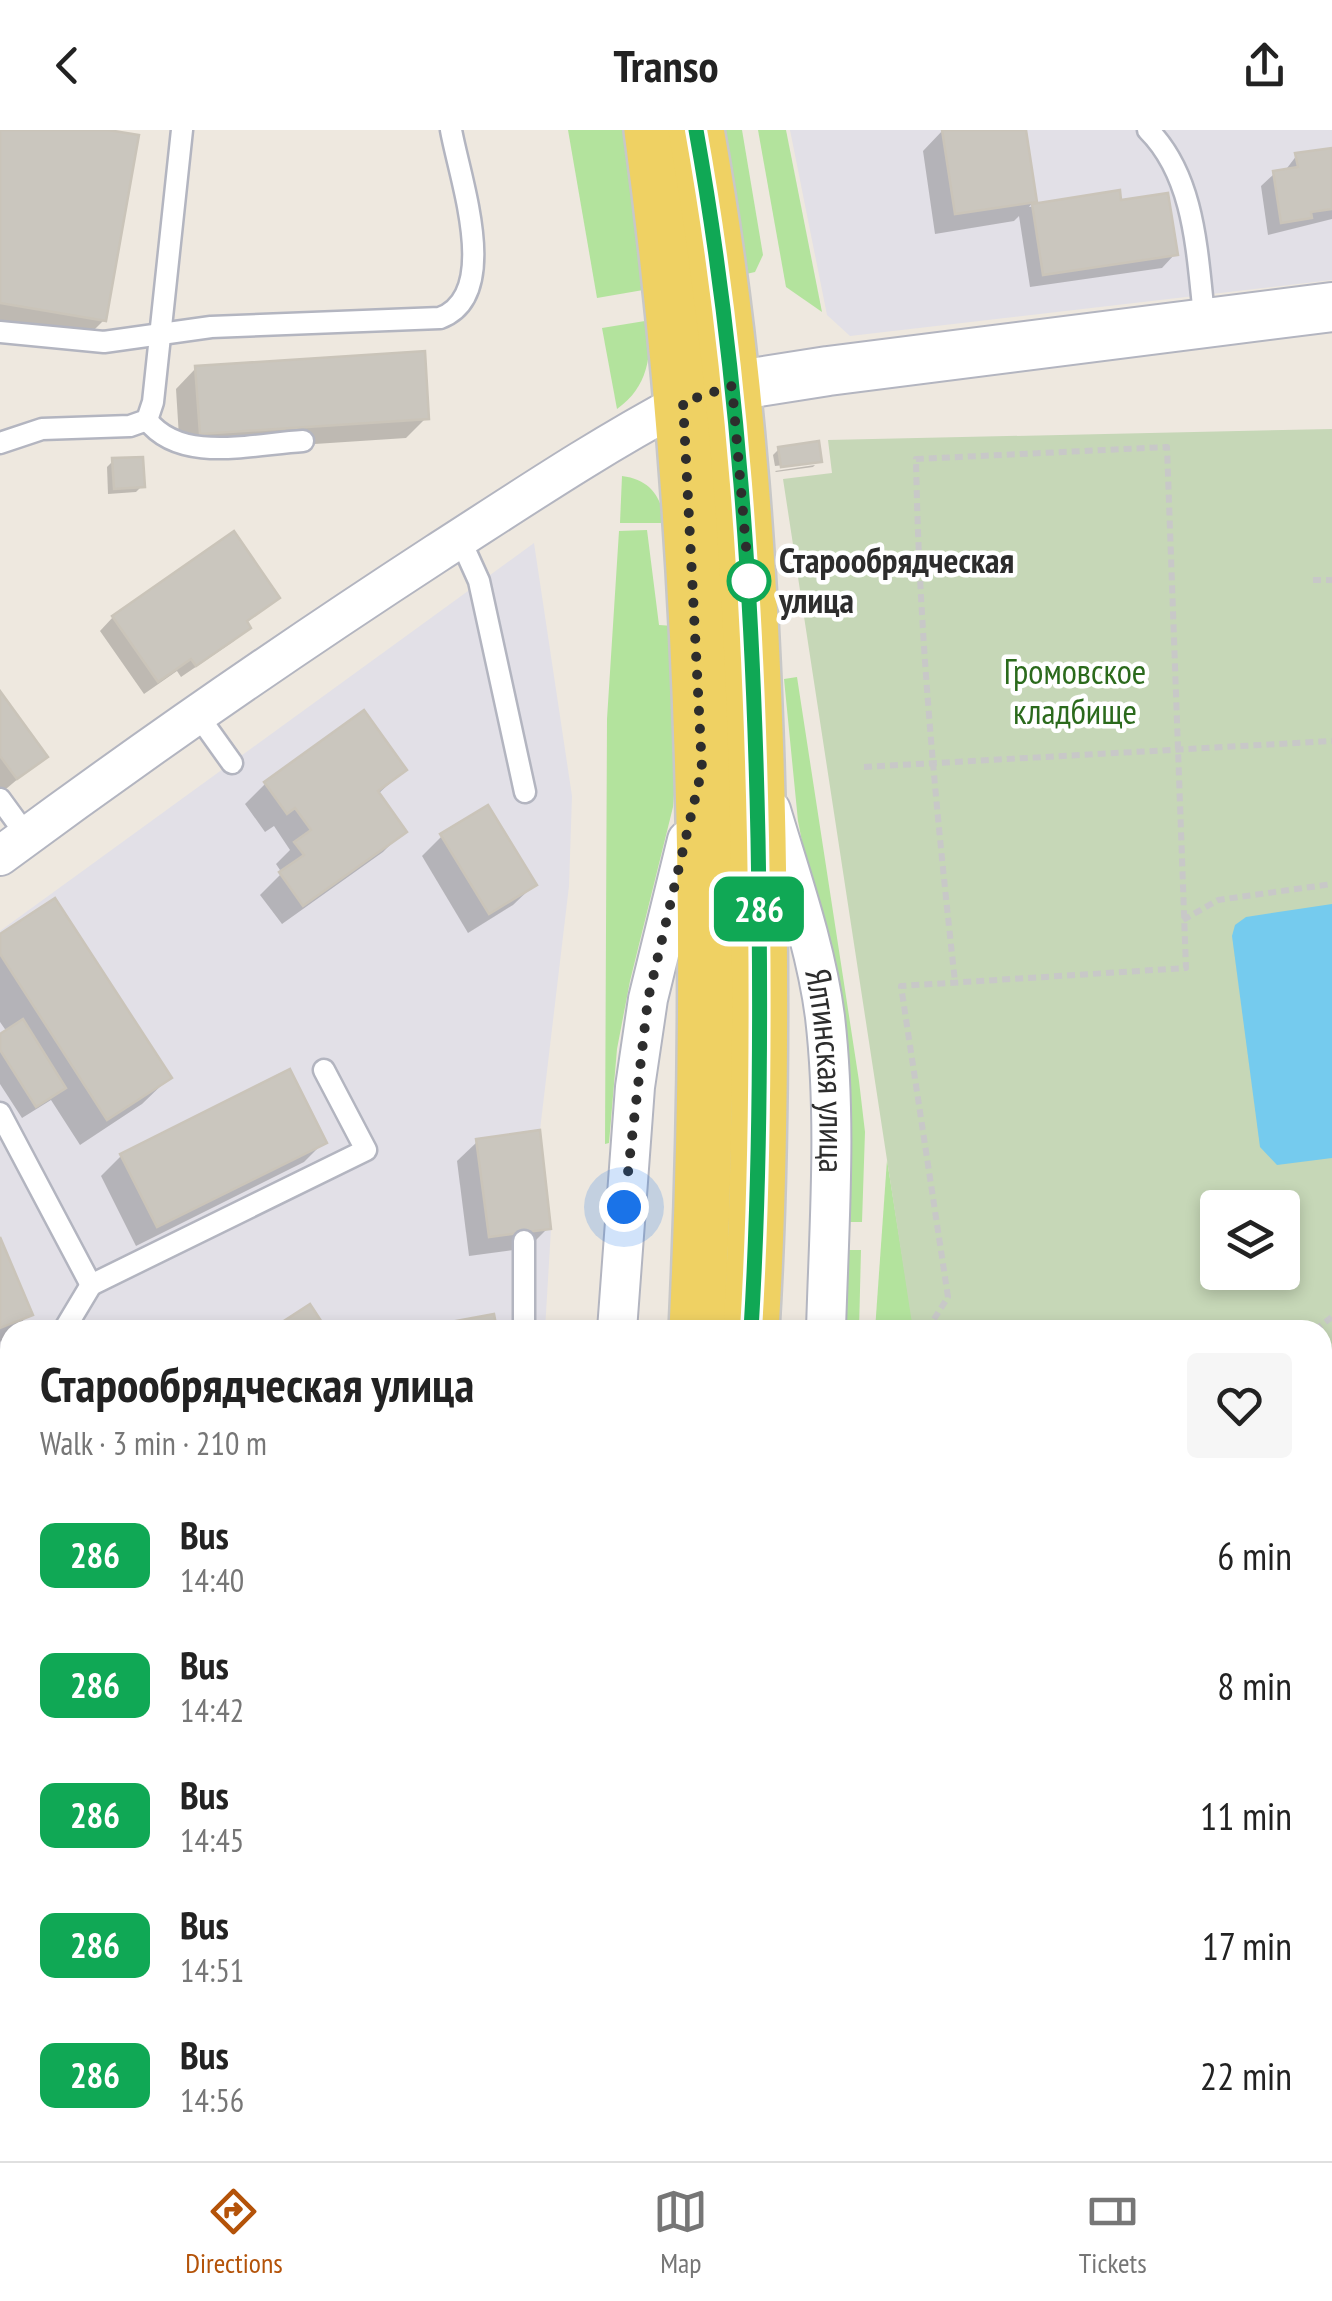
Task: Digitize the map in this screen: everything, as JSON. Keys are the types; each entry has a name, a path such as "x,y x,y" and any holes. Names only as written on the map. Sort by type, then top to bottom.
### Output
{"main road":[{"path":"652,130 708,394 748,558 761,986 760,1192 752,1320"},
{"path":"696,130 708,394 702,769 707,984 696,1320"}],"street":[{"path":"13,846 196,714 610,441 708,394 1332,308"},
{"name":"Ялтинская улица","path":"756,761 802,913 824,1016 830,1144 826,1320"},
{"path":"618,1320 635,1087 648,999 702,769"}],"lane":[{"path":"0,442 42,429 130,426 146,420 153,402 182,130"},
{"path":"0,332 104,342 211,327 440,318 456,312 468,299 475,264 450,130"},
{"path":"1148,130 1164,146 1185,186 1205,324"},
{"path":"146,420 158,434 191,448 302,441"},
{"path":"460,539 479,581 525,792"},
{"path":"196,714 232,762"},
{"path":"0,799 13,846"},
{"path":"70,1320 91,1285 366,1150 324,1070"},
{"path":"0,1113 91,1285"},
{"path":"524,1241 524,1320"}],"path":[{"path":"933,1320 948,1297 901,986 1186,968 1167,448 916,459 918,581 931,764 955,982"},
{"path":"1313,580 1332,580"},
{"path":"864,767 1332,741"},
{"path":"1183,920 1218,900 1332,884"}],"shaded area":[{"path":"790,130 1332,130 1332,280 850,336 827,315"},
{"path":"534,543 572,796 569,886 540,1130 551,1229 546,1320 0,1320 0,931"}],"green space":[{"path":"568,130 630,130 649,289 597,298"},
{"path":"720,130 742,130 763,255 755,272 746,274"},
{"path":"758,130 786,130 822,312 786,287"},
{"path":"651,320 646,370 636,391 617,409 602,328"},
{"name":"Громовское кладбище","path":"1332,429 1332,1320 911,1320 783,479 832,473 828,440"},
{"path":"622,476 640,481 653,491 666,523 620,523"},
{"path":"647,530 659,625 674,626 679,734 673,807 630,981 617,1049 609,1143 605,1144 607,719 619,531"},
{"path":"797,677 859,1081 865,1132 862,1222 848,1222 849,1083 798,821 784,679"},
{"path":"887,1160 912,1320 876,1320"},
{"path":"847,1250 861,1250 859,1320 844,1320"}],"water":[{"path":"1332,904 1332,1158 1277,1165 1260,1147 1232,936 1235,925 1246,917"}],"building":[{"path":"0,130 108,130 139,135 106,321 0,303"},
{"path":"942,130 1026,130 1037,202 955,214"},
{"path":"1332,148 1332,209 1311,212 1312,218 1281,223 1273,171 1298,167 1295,153"},
{"path":"1120,190 1121,200 1168,193 1178,255 1043,275 1032,204"},
{"path":"425,351 429,419 200,434 195,366"},
{"path":"819,441 822,462 781,467 778,447"},
{"path":"143,457 145,487 114,489 112,458"},
{"path":"234,531 280,598 247,621 251,628 196,666 191,659 158,682 112,616"},
{"path":"0,691 48,757 17,779 0,756"},
{"path":"364,710 407,770 378,791 407,832 303,906 279,872 304,855 294,842 311,830 295,808 287,814 264,782"},
{"path":"488,805 537,885 489,914 440,834"},
{"path":"55,898 172,1078 107,1120 0,954 0,934"},
{"path":"23,1019 66,1088 36,1107 0,1050 0,1034"},
{"path":"290,1069 327,1143 157,1227 120,1154"},
{"path":"540,1130 551,1229 489,1237 476,1139"},
{"path":"0,1237 33,1315 20,1320 0,1320"},
{"path":"310,1304 320,1320 285,1320"},
{"path":"494,1314 495,1320 462,1320"}],"bus line":[{"name":"286","path":"696,130 722,291 748,577 761,986 760,1192 752,1320"}],"place":[{"name":"Старообрядческая улица","path":"749,581"}],"route":[{"path":"624,1207 648,999 676,898 702,769 696,583 683,402 732,386 749,581"}]}
